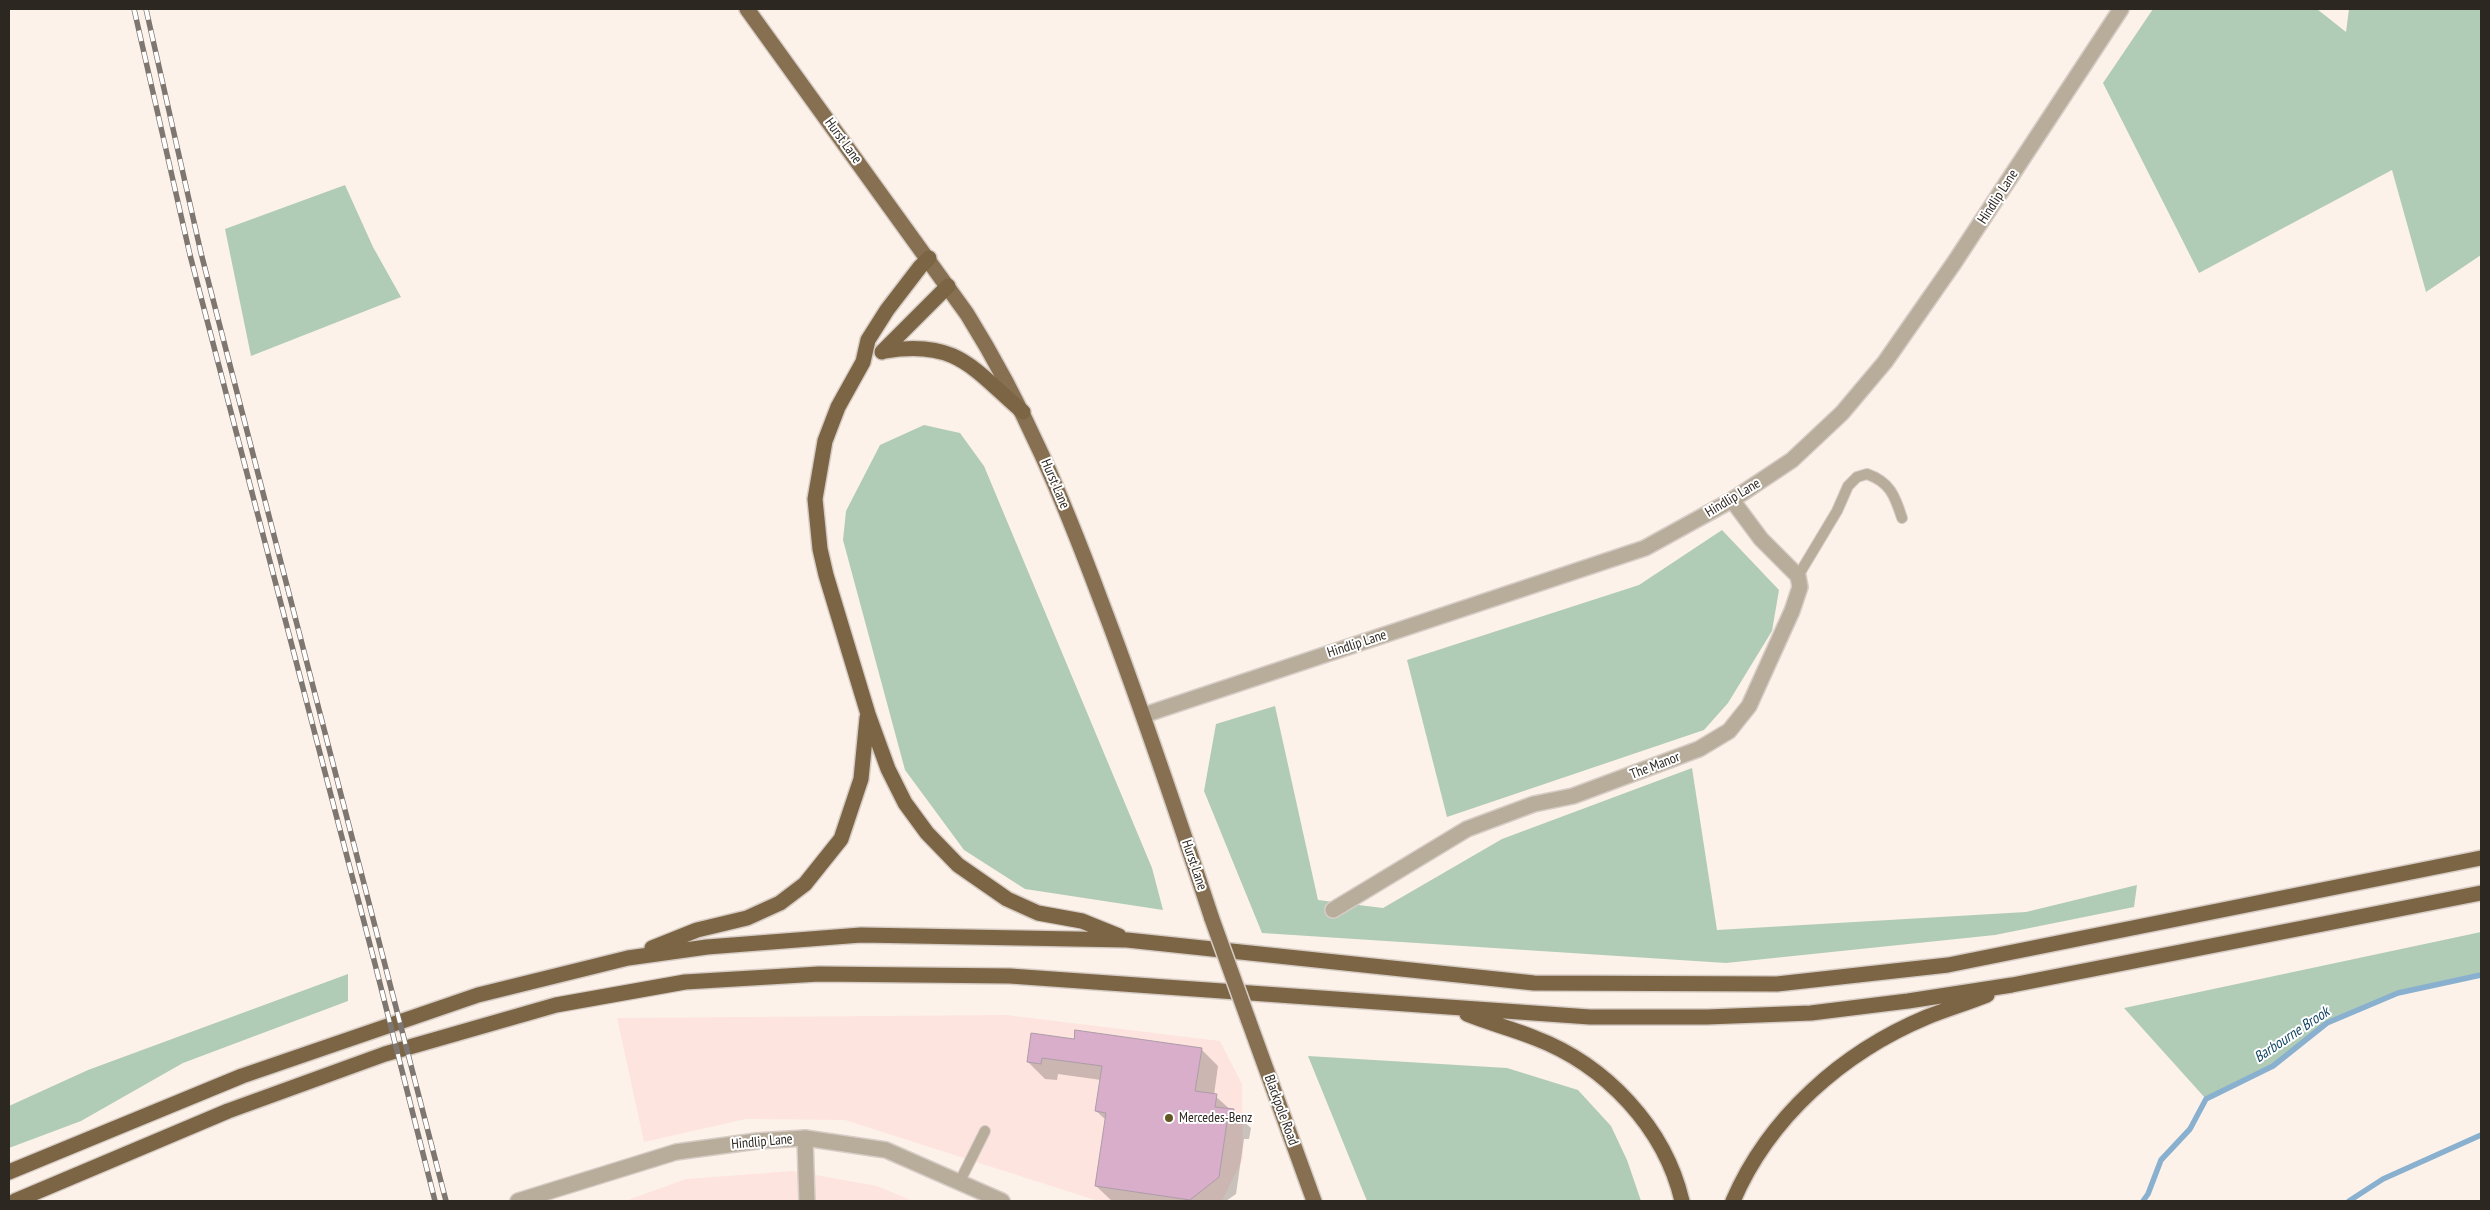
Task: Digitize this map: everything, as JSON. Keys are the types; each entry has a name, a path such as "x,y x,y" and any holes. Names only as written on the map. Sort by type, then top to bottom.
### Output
{"highway":[{"path":"929,258 920,266 886,310 868,340 863,362 838,407 825,441 818,470 815,499 820,549 826,575 868,714 888,769 905,803 927,833 958,865 1007,899 1038,913 1082,921 1127,940"},
{"path":"863,362 884,350 948,286"},
{"path":"884,350 937,349 953,354 968,363 1023,412"},
{"path":"628,958 697,930 747,918 780,903 805,884 841,839 861,779 868,714"},
{"path":"9,1172 252,1073 478,995 628,958 707,946 861,935 1127,940 1534,983 1778,984 1948,965 2481,858"},
{"path":"15,1201 228,1111 385,1054 556,1005 685,982 818,974 1010,976 1590,1017 1716,1017 1811,1013 2012,985 2481,893"},
{"path":"1733,1201 1761,1151 1786,1116 1820,1083 1856,1056 1895,1033 1928,1017 2012,985"},
{"path":"1453,1008 1536,1038 1593,1071 1617,1090 1642,1116 1662,1146 1678,1181 1682,1201"}],"main road":[{"name":"Hurst Lane","path":"747,9 929,258 998,363 1023,412 1062,498 1144,715 1212,919 1248,1019"},
{"name":"Blackpole Road","path":"1248,1019 1312,1200"}],"street":[{"name":"Hindlip Lane","path":"1144,715 1645,548 1732,500 1792,460 1842,413 1885,362 1954,263 2121,9"},
{"path":"1732,500 1761,539 1798,576"},
{"name":"The Manor","path":"1333,910 1467,829 1534,804 1573,796 1699,749 1728,731 1750,706 1792,611 1800,587 1798,576"},
{"name":"Hindlip Lane","path":"518,1201 676,1152 757,1141 805,1138 886,1150 1002,1201"},
{"path":"805,1138 807,1201"}],"lane":[{"path":"1798,576 1836,511 1848,486 1857,476 1867,474 1886,483 1895,495 1902,518"},
{"path":"959,1183 985,1131"}],"shaded area":[{"path":"1006,1015 1220,1041 1242,1084 1243,1158 1222,1201 1098,1201 845,1120 746,1119 644,1142 617,1018"},
{"path":"793,1171 877,1186 913,1201 625,1201 686,1179"}],"green space":[{"path":"2153,9 2317,9 2346,32 2349,9 2481,9 2481,255 2426,292 2392,170 2199,273 2103,83"},
{"path":"345,185 373,247 401,297 251,356 225,229"},
{"path":"924,425 960,433 984,466 1152,868 1163,910 1025,889 964,850 905,770 843,540 846,511 880,445"},
{"path":"1722,530 1779,590 1772,631 1728,703 1704,730 1447,817 1407,660 1639,585"},
{"path":"1275,706 1318,900 1383,908 1502,839 1692,768 1717,930 2026,912 2137,885 2134,907 1995,935 1726,963 1262,933 1204,791 1216,724"},
{"path":"2481,932 2481,975 2398,993 2327,1023 2273,1066 2206,1099 2124,1008"},
{"path":"348,974 348,1001 183,1063 81,1121 9,1148 9,1106 88,1070"},
{"path":"1308,1056 1507,1068 1578,1090 1611,1126 1627,1160 1641,1201 1367,1201"}],"building":[{"name":"Mercedes-Benz","path":"1075,1030 1202,1048 1195,1091 1217,1094 1215,1107 1234,1109 1232,1123 1227,1122 1219,1177 1190,1200 1095,1186 1106,1113 1095,1111 1102,1066 1042,1058 1041,1064 1027,1062 1031,1033 1074,1039"}],"waterway":[{"name":"Barbourne Brook","path":"2143,1201 2148,1194 2161,1160 2190,1129 2206,1099 2273,1066 2327,1023 2398,993 2481,975"},
{"path":"2349,1201 2383,1179 2481,1135"}],"railway":[{"path":"134,9 190,255 435,1201"},
{"path":"146,9 201,253 446,1201"}],"place":[{"name":"Mercedes-Benz","path":"1169,1118"}]}
